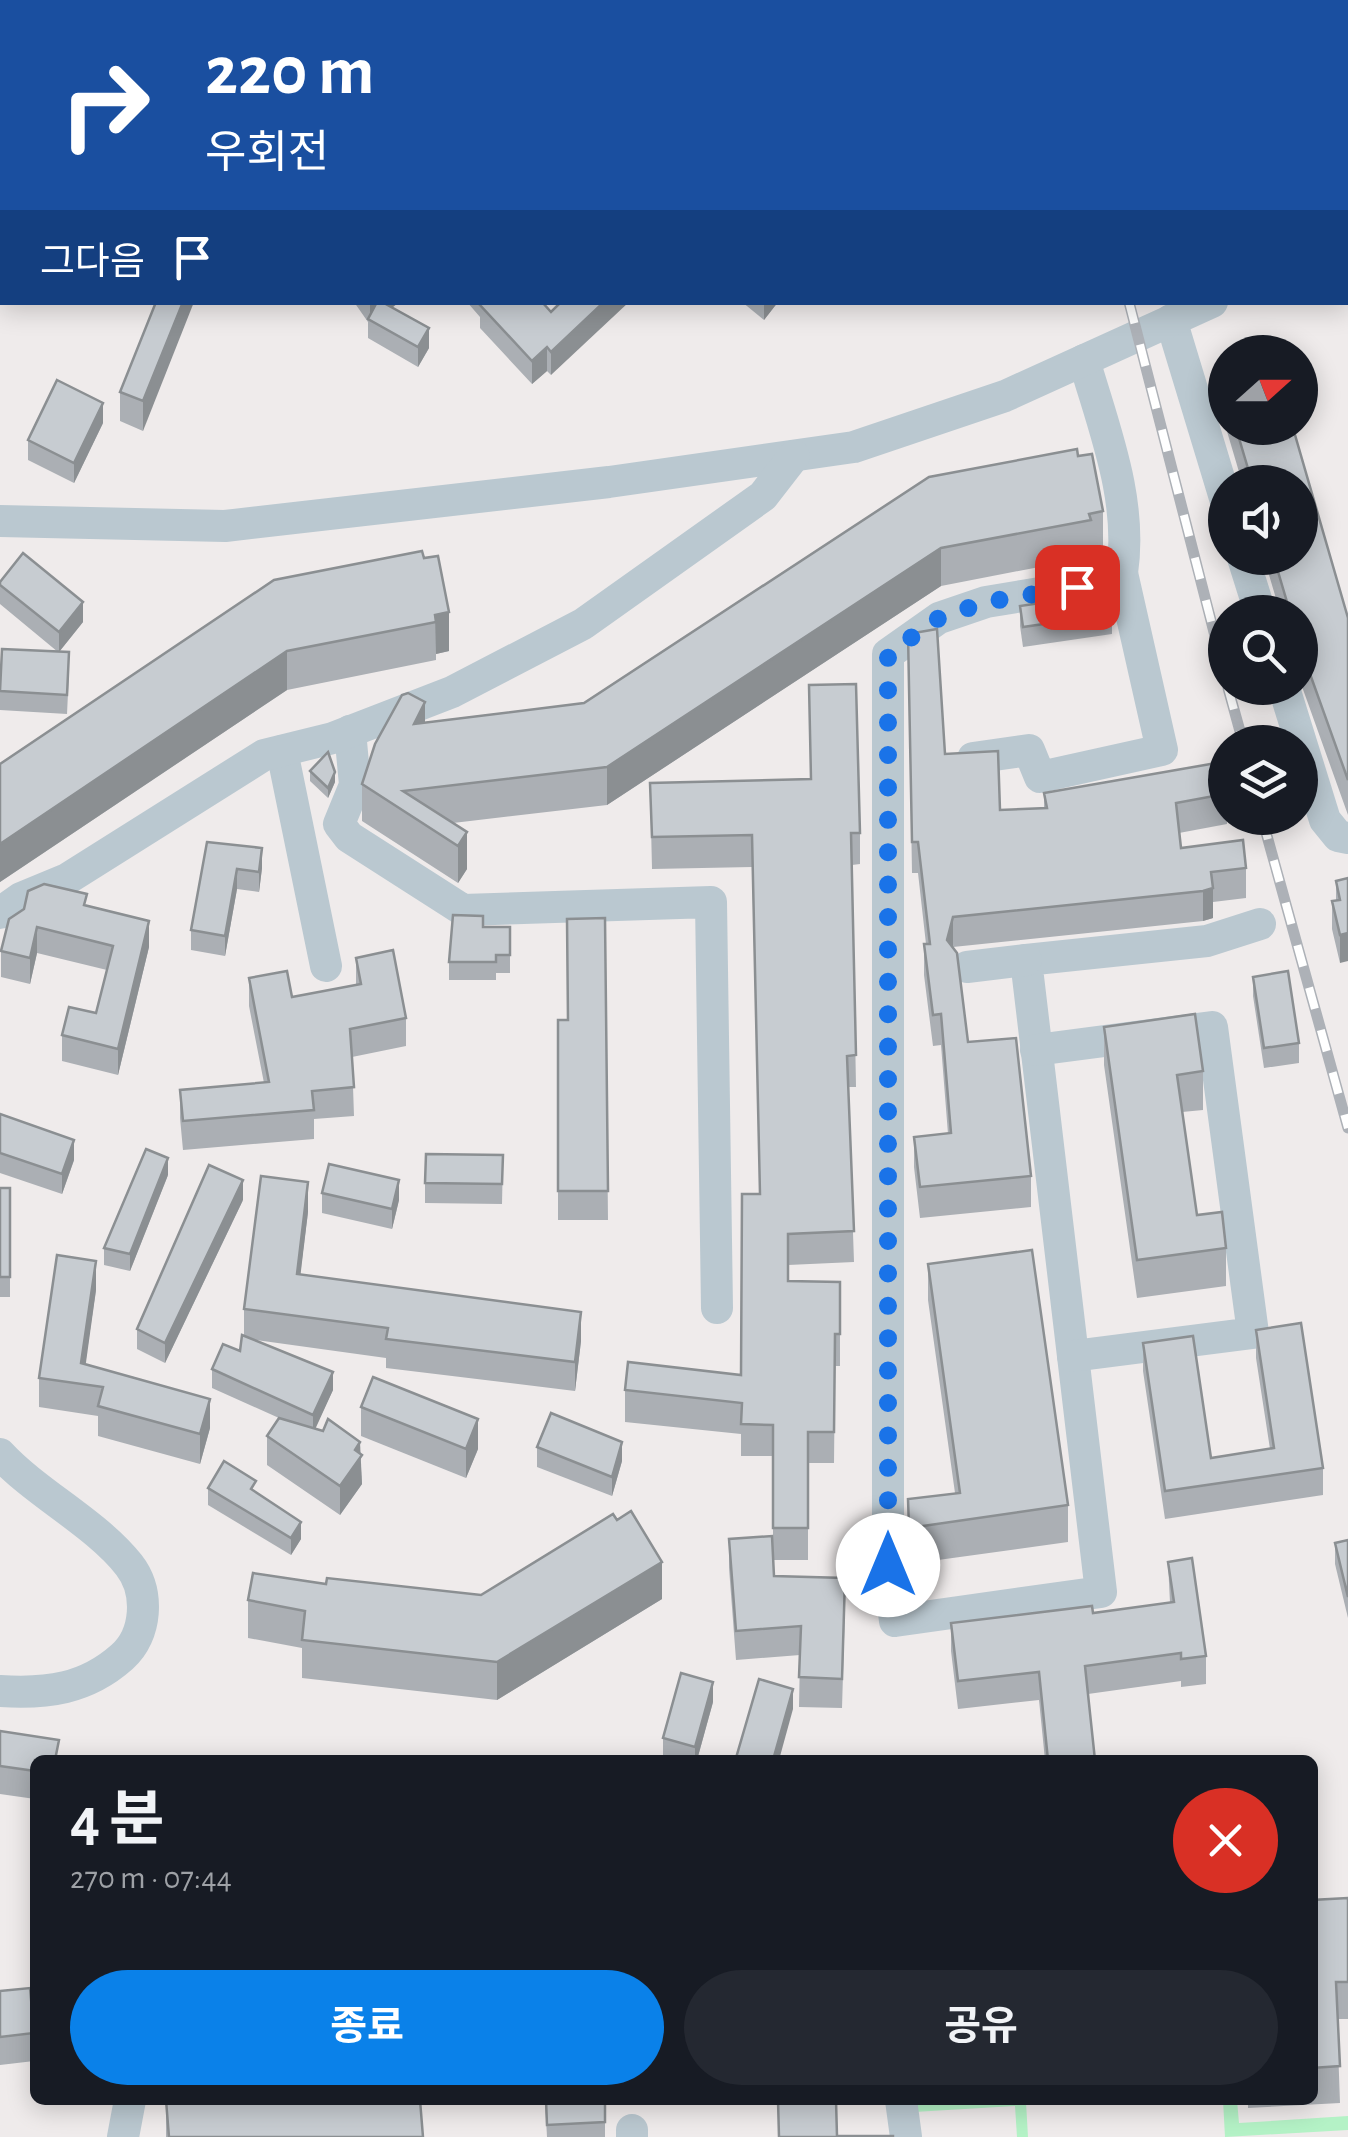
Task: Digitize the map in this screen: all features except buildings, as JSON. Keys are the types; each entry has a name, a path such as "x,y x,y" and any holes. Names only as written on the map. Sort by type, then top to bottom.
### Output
{"street":[{"path":"0,521 225,526 794,456 873,441 1005,396 1205,305"},
{"path":"1171,320 1215,465"},
{"path":"973,758 1028,750 1040,778 1162,750 1122,573 1126,550 1120,486 1084,360"},
{"path":"0,913 21,898 67,879 264,756 350,731 452,692 583,624 764,496 794,456"},
{"path":"1026,960 1101,1592 895,1621 888,1565 888,654 939,618 986,602 1108,582 1122,573"},
{"path":"1289,705 1325,820 1338,836 1348,838"},
{"path":"350,731 355,785 339,824 350,837 463,910 711,902 717,1308"},
{"path":"282,751 326,966"},
{"path":"967,967 1207,941 1260,924"},
{"path":"1036,1050 1212,1027 1253,1332 1073,1356"},
{"path":"0,1454 130,1566 144,1597 143,1617 131,1648 104,1673 75,1687 34,1693 0,1691"},
{"path":"122,2137 129,2105"},
{"path":"902,2105 906,2137"}],"green space":[{"path":"913,2105 1026,2105 1028,2137 1017,2137 1015,2106 914,2112"},
{"path":"1223,2105 1237,2105 1239,2123 1348,2116 1348,2130 1225,2137"}],"railway":[{"path":"1130,305 1208,609"},
{"path":"1233,705 1238,725"},
{"path":"1267,835 1348,1128"}],"route":[{"path":"888,1565 888,654 939,618 986,602 1077,587"}]}
